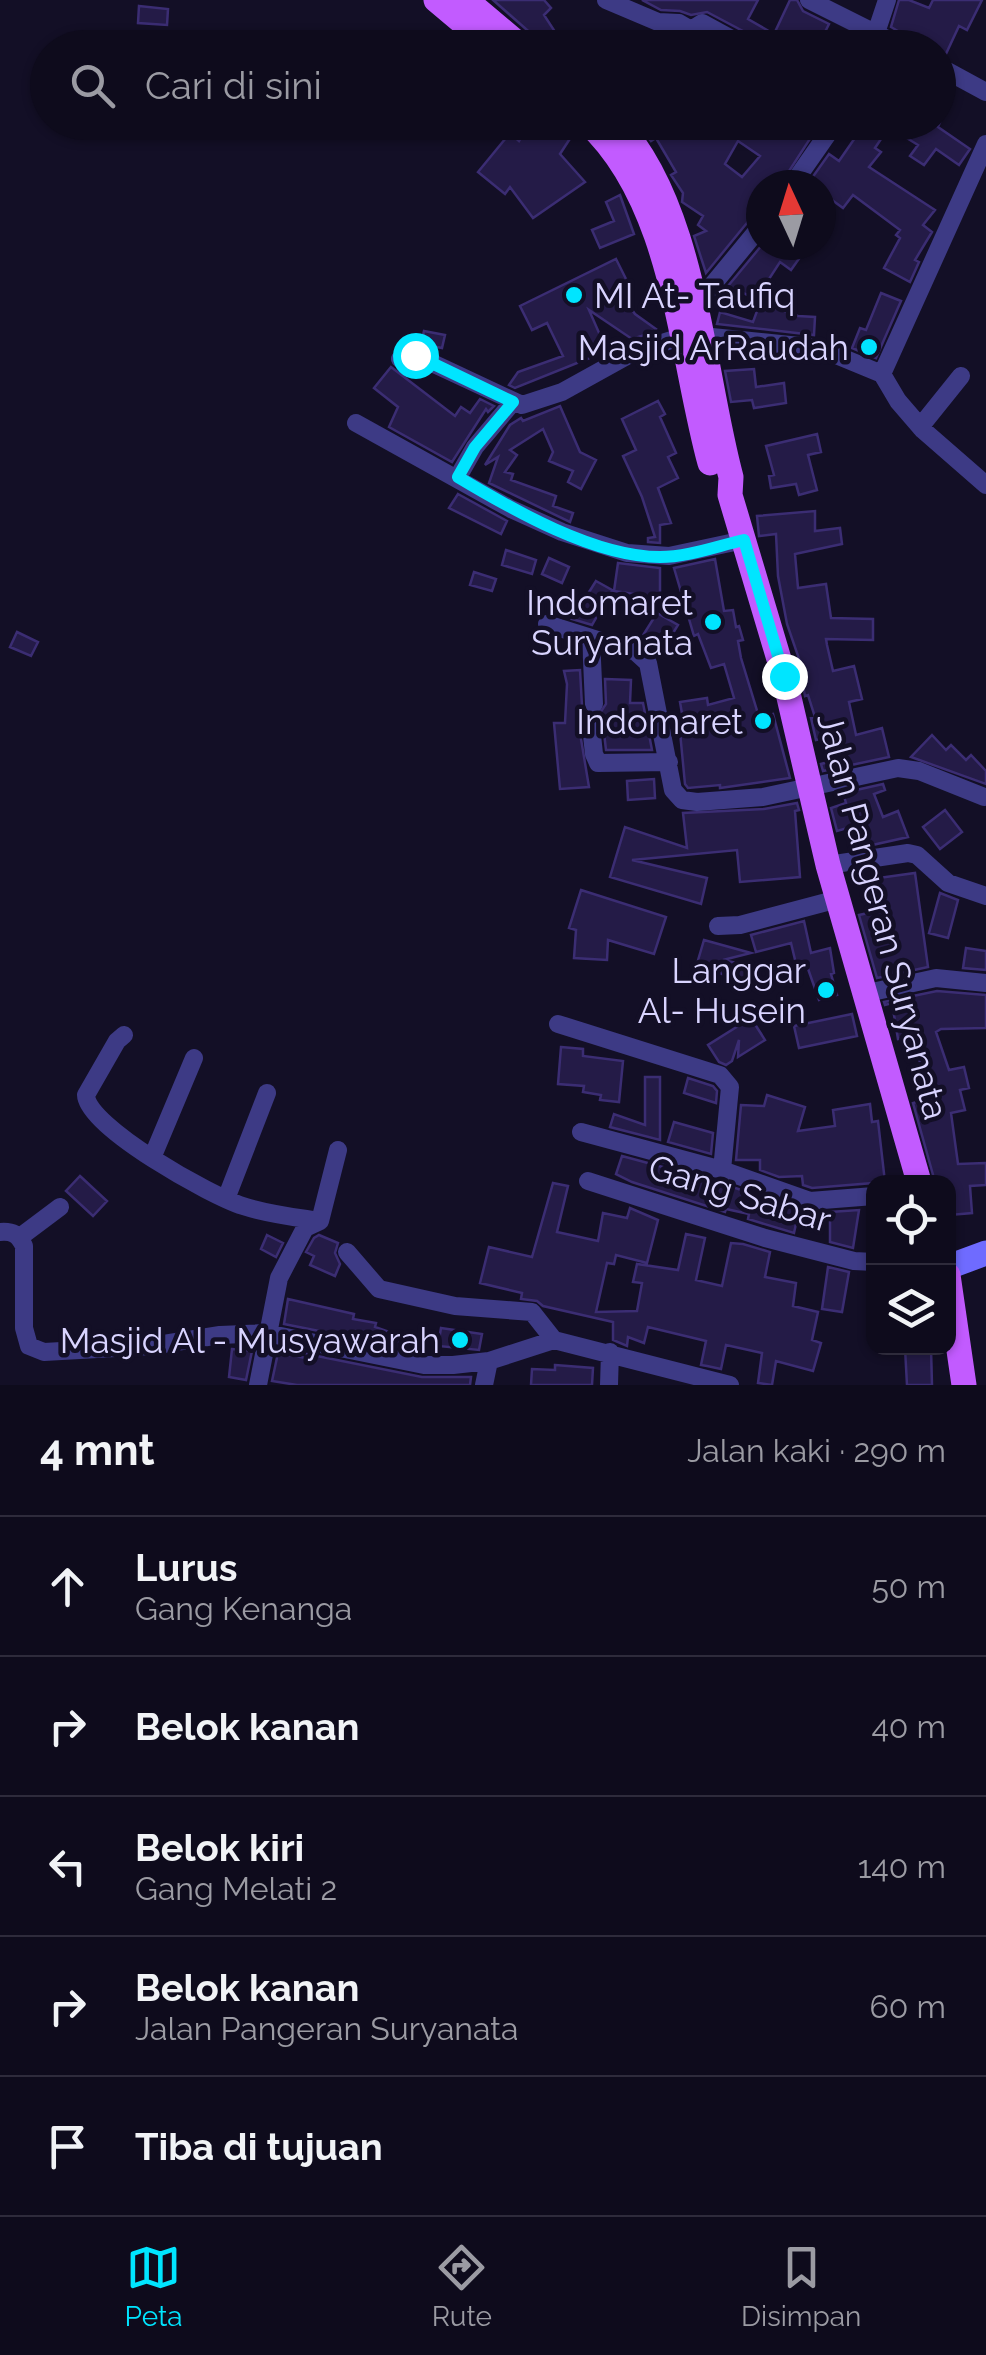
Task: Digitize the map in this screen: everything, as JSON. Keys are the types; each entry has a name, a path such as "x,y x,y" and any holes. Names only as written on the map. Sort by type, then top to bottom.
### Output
{"main road":[{"path":"436,0 471,30"},
{"path":"466,0 501,30"},
{"name":"Jalan Pangeran Suryanata","path":"604,140 640,194 688,323"},
{"name":"Jalan Pangeran Suryanata","path":"630,140 660,191 688,323 731,477 730,495 784,676 828,865 916,1175"},
{"path":"953,1265 986,1253"},
{"path":"956,1330 964,1385"}],"street":[{"path":"606,0 665,25 680,23 691,30 702,23 715,30"},
{"path":"810,0 858,30"},
{"path":"877,30 887,0"},
{"path":"956,76 986,92"},
{"path":"802,170 823,140"},
{"path":"882,374 986,144"},
{"path":"400,359 415,355 513,402 537,402 688,323 746,246"},
{"path":"688,323 818,348 882,374 894,397 920,427 986,486"},
{"path":"920,427 962,376"},
{"path":"458,477 475,447 513,402"},
{"path":"356,423 511,508 562,532 627,553 669,556 744,540"},
{"path":"547,624 636,652 648,662 676,796 689,802 763,796 898,768 984,797"},
{"path":"591,638 594,704"},
{"path":"591,726 598,763 669,762"},
{"path":"828,865 908,853 917,855 940,879 986,896"},
{"path":"718,926 740,925 838,899"},
{"path":"863,994 936,978 986,983"},
{"path":"558,1024 727,1080 730,1087 722,1170"},
{"path":"124,1036 116,1041 86,1095 89,1108 188,1182 242,1206 320,1221"},
{"path":"152,1158 194,1058"},
{"path":"226,1199 267,1093"},
{"path":"582,1132 722,1170 810,1201 866,1197"},
{"path":"320,1221 338,1150"},
{"name":"Gang Sabar","path":"588,1181 765,1238 866,1262"},
{"path":"20,1236 60,1207"},
{"path":"258,1385 279,1278 305,1228 320,1221"},
{"path":"0,1232 11,1231 20,1236 24,1246 24,1328 29,1346 44,1352 152,1346 220,1335 266,1333 424,1365 489,1362 554,1340 730,1385"},
{"path":"347,1252 378,1289 456,1306 532,1312 554,1340"},
{"path":"608,1385 610,1352"},
{"path":"484,1385 489,1362"}],"building":[{"path":"493,0 544,0 551,8 544,15 554,30 527,30"},
{"path":"642,0 758,0 748,19 767,30 741,30 707,12 691,15 661,10"},
{"path":"790,0 797,0 803,11 829,24 826,30 776,30"},
{"path":"899,0 929,8 933,0 982,0 967,30 959,26 956,32 891,27"},
{"path":"139,6 168,9 167,25 138,23"},
{"path":"956,139 970,149 959,165 936,149 924,165 910,156 918,145 910,140"},
{"path":"504,140 569,140 560,154 585,182 533,218 510,187 505,194 478,172"},
{"path":"657,140 809,140 790,170 748,170 760,156 738,141 725,164 742,177 746,172 746,224 706,273 694,236 706,231 698,225 703,216 682,202 683,193 671,175 676,172"},
{"path":"854,140 880,140 875,148 881,152 869,167 935,210 923,225 932,232 915,260 919,262 910,282 884,268 900,238 896,235 900,230 853,195 843,208 836,203 836,170 818,170 829,154 839,161"},
{"path":"620,195 634,234 600,248 592,230 614,221 606,202"},
{"path":"616,259 628,283 617,289 635,314 656,329 654,332 632,339 589,310 607,351 515,388 509,385 518,372 563,356 547,323 532,330 520,306"},
{"path":"750,260 798,260 791,270 780,262 756,299 728,286"},
{"path":"881,293 901,301 876,358 852,348 860,328 866,330"},
{"path":"760,303 798,316 815,317 814,335 717,324 720,312 753,322"},
{"path":"424,331 445,335 442,348 421,344"},
{"path":"391,367 455,416 461,407 470,413 480,399 494,406 488,412 486,409 452,462 389,427 398,407 374,388"},
{"path":"754,369 756,387 784,383 786,403 754,408 752,400 731,402 725,371"},
{"path":"658,401 665,414 660,417 676,453 668,457 678,478 658,488 671,523 660,525 660,543 648,542 648,538 655,537 623,456 636,450 622,419"},
{"path":"560,406 580,452 596,460 581,489 568,482 573,471 549,461 553,452 543,429 510,450 517,455 505,472 513,474 511,480 556,496 553,506 573,513 570,522 489,483 498,457 485,465 510,425"},
{"path":"817,434 821,452 808,455 817,490 799,495 796,484 771,488 769,476 774,475 766,446"},
{"path":"458,494 507,521 501,534 449,508"},
{"path":"815,511 815,531 840,528 842,544 795,554 798,588 826,584 831,618 873,619 873,640 826,639 833,671 854,666 862,699 849,702 856,735 882,728 889,757 823,771 821,764 836,760 831,737 816,740 811,718 815,717 802,680 806,679 787,624 778,576 776,534 759,536 757,516"},
{"path":"506,550 536,560 532,574 502,565"},
{"path":"549,558 569,567 562,583 542,574"},
{"path":"715,559 724,611 733,610 736,627 739,626 743,640 738,641 741,658 759,717 773,714 790,778 720,788 688,788 685,784 680,732 685,731 680,702 707,698 708,705 734,698 724,664 711,668 698,634 694,636 674,568"},
{"path":"618,563 660,568 660,598 614,591"},
{"path":"474,572 496,579 492,591 470,585"},
{"path":"596,581 612,590 592,625 572,619"},
{"path":"657,613 678,625 661,653 640,640"},
{"path":"17,632 38,642 31,656 10,647"},
{"path":"580,670 582,706 587,714 579,727 589,787 560,789 554,723 565,723 564,671"},
{"path":"605,679 631,680 630,703 643,703 652,750 606,750 603,724 598,716 606,704"},
{"path":"932,735 946,750 951,745 966,760 971,755 986,771 986,784 911,757"},
{"path":"654,779 655,798 628,800 627,781"},
{"path":"883,784 885,790 874,794 883,817 898,811 908,837 859,848 851,827 837,831 831,808 846,803 843,793"},
{"path":"797,803 800,877 740,882 737,850 632,860 707,878 701,904 610,877 625,827 687,848 683,813 764,809"},
{"path":"945,810 962,832 940,849 923,827"},
{"path":"915,873 928,967 877,978 859,915 868,913 864,880"},
{"path":"581,890 666,917 654,954 608,940 607,960 574,958 576,930 569,928"},
{"path":"940,893 958,900 948,938 929,933"},
{"path":"804,921 811,953 830,948 837,995 819,1000 807,966 797,968 791,943 756,952 751,935"},
{"path":"704,940 751,953 723,960 759,968 756,983 696,967"},
{"path":"966,948 986,951 986,970 963,968"},
{"path":"937,991 986,995 986,1028 936,1032 949,1070 964,1067 969,1088 960,1090 965,1110 951,1113 958,1164 986,1163 986,1185 970,1186 972,1213 956,1214 956,1175 933,1175 913,1103 926,1099 925,1076 911,1037 898,1039 892,1003 884,1002"},
{"path":"852,1014 857,1036 799,1048 794,1026"},
{"path":"751,1018 765,1040 738,1057 739,1040 732,1061 726,1065 719,1062 708,1045"},
{"path":"561,1047 583,1049 583,1056 623,1061 619,1102 600,1100 601,1095 583,1092 584,1086 558,1084"},
{"path":"645,1077 660,1077 660,1140 610,1127 614,1114 645,1125"},
{"path":"688,1078 713,1086 717,1091 716,1103 684,1093"},
{"path":"767,1095 805,1107 798,1131 835,1126 833,1110 870,1104 872,1122 878,1121 884,1175 866,1175 866,1184 812,1188 803,1185 802,1176 779,1177 760,1170 760,1160 736,1160 741,1105 764,1106"},
{"path":"674,1122 713,1133 711,1154 668,1142"},
{"path":"622,1156 718,1182 799,1210 794,1233 748,1219 749,1214 726,1209 725,1212 632,1182 616,1174"},
{"path":"80,1176 107,1201 93,1216 66,1191"},
{"path":"553,1183 568,1186 557,1232 598,1241 603,1213 627,1218 630,1208 658,1220 647,1263 616,1255 614,1264 607,1263 596,1312 637,1311 642,1283 633,1282 637,1264 678,1270 686,1234 705,1238 696,1280 722,1286 731,1243 743,1244 770,1252 765,1277 796,1283 793,1306 818,1312 812,1340 821,1343 813,1371 776,1361 772,1385 758,1383 762,1353 726,1345 721,1369 701,1365 706,1341 648,1327 644,1343 628,1337 627,1346 613,1340 613,1322 543,1306 521,1299 522,1293 480,1283 489,1247 532,1257"},
{"path":"859,1210 853,1248 830,1242 830,1212"},
{"path":"267,1235 283,1243 276,1257 261,1249"},
{"path":"319,1235 338,1243 335,1253 340,1264 335,1276 310,1265 314,1256 306,1252"},
{"path":"828,1267 849,1272 842,1312 822,1309"},
{"path":"288,1299 354,1314 353,1319 376,1323 375,1327 426,1345 424,1352 284,1324"},
{"name":"Masjid Al - Musyawarah","path":"441,1328 482,1334 479,1350 438,1346"},
{"path":"232,1349 252,1351 246,1380 229,1377"},
{"path":"278,1353 306,1358 307,1354 422,1377 471,1377 470,1385 297,1385 272,1381"},
{"path":"905,1355 931,1355 932,1385 907,1385"},
{"path":"555,1365 593,1368 592,1385 531,1385 532,1369 555,1370"}],"place":[{"name":"MI At- Taufiq","path":"574,295"},
{"name":"Masjid ArRaudah","path":"869,347"},
{"name":"Indomaret Suryanata","path":"713,622"},
{"name":"Indomaret","path":"763,721"},
{"name":"Langgar Al- Husein","path":"826,990"},
{"name":"Masjid Al - Musyawarah","path":"460,1340"}],"route":[{"path":"415,355 513,402 475,447 458,477 511,508 562,532 639,555 669,556 744,540 784,676"}]}
